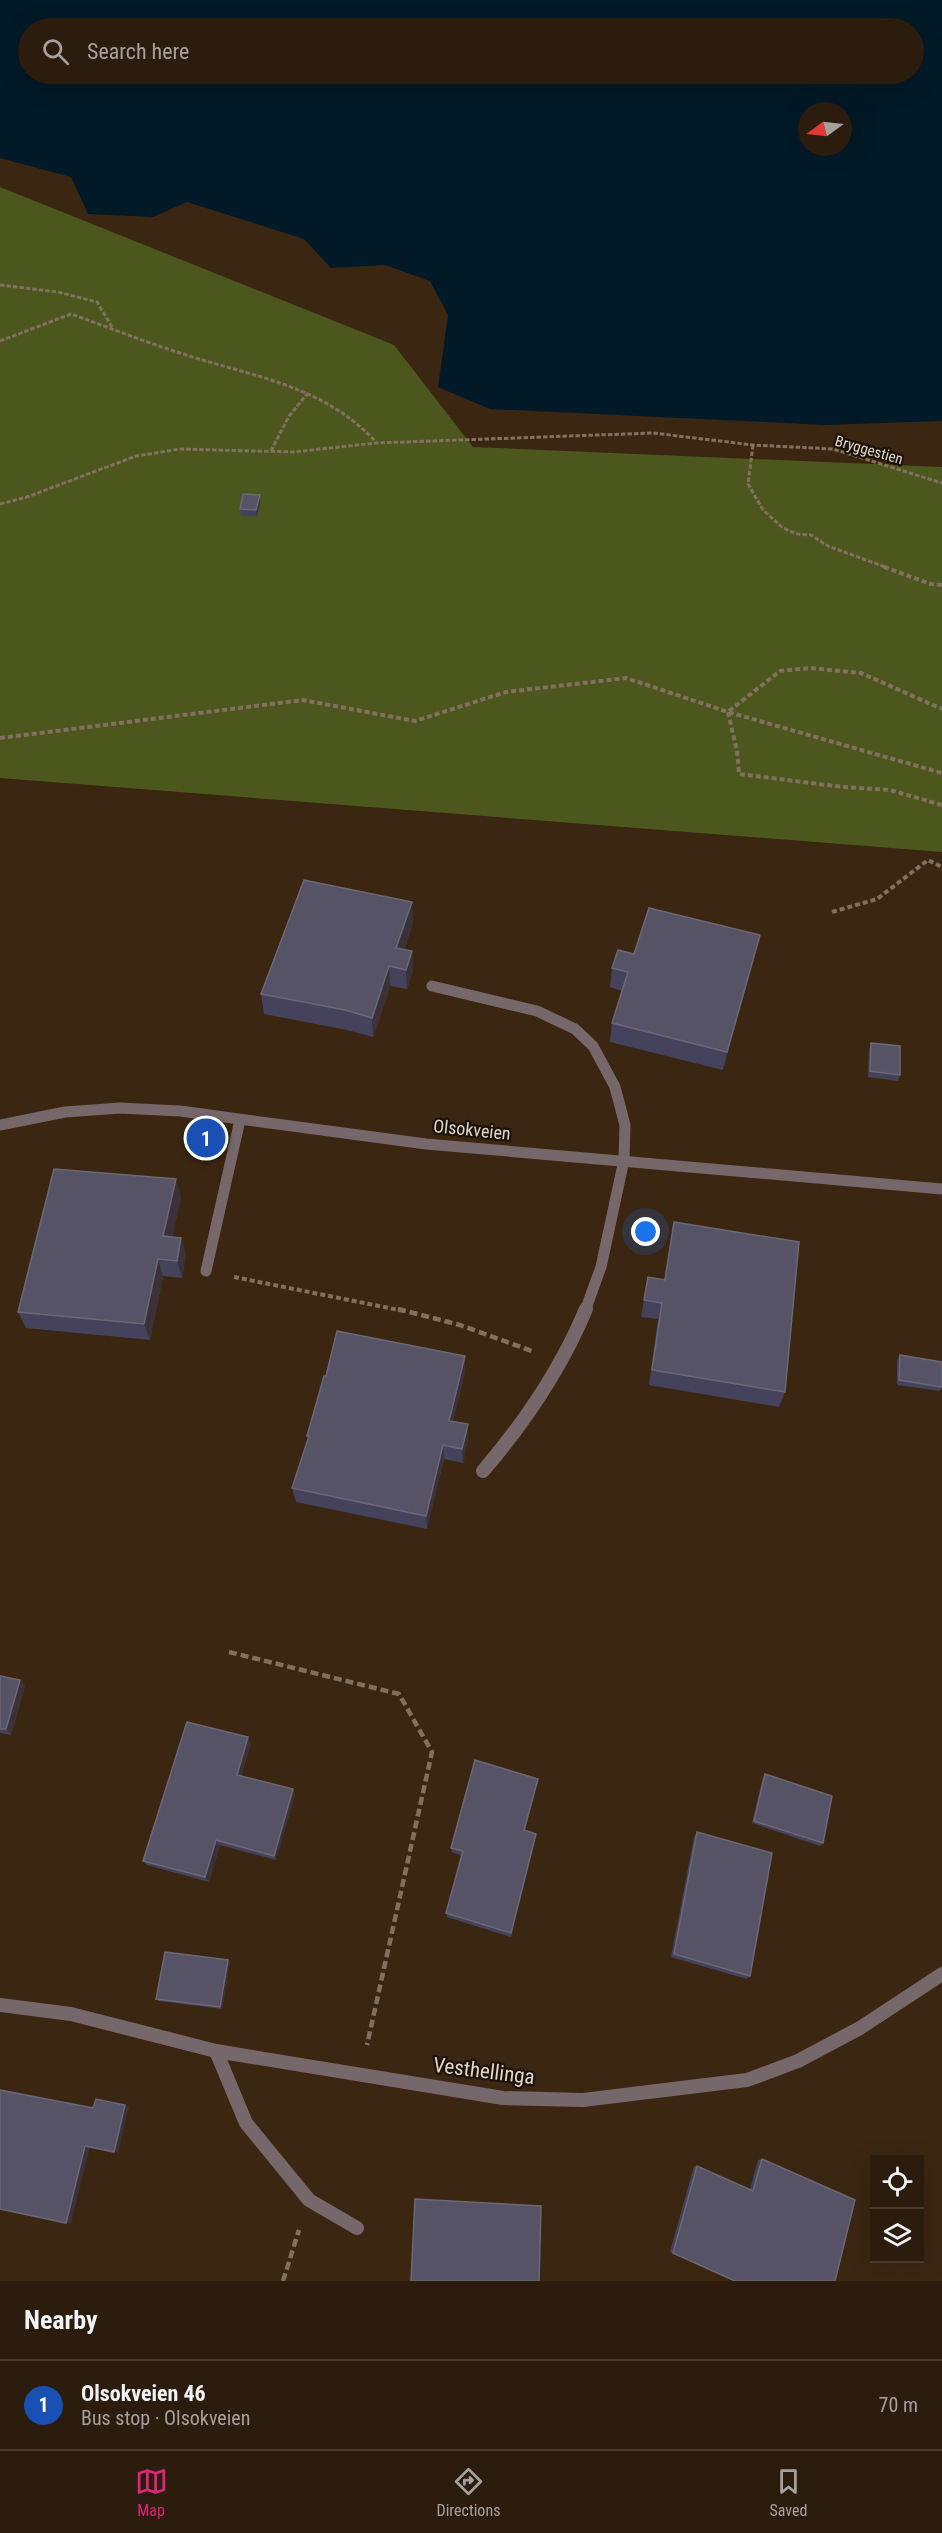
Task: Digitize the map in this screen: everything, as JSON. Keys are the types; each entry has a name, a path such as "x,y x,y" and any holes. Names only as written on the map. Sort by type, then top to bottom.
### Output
{"street":[{"path":"432,987 547,1014 567,1023 589,1040 622,1105 627,1139 624,1163 593,1293 560,1364 509,1442 483,1472"},
{"name":"Olsokveien","path":"0,1125 65,1112 120,1108 180,1111 426,1144 942,1189"},
{"path":"206,1271 240,1120"},
{"name":"Vesthellinga","path":"0,2005 71,2014 216,2051 360,2075 503,2098 583,2100 747,2080 798,2061 860,2028 942,1974"},
{"path":"216,2051 246,2123 309,2200 357,2228"}],"path":[{"path":"0,285 58,292 97,302 113,329"},
{"path":"0,341 71,314 183,354 308,393 350,415 376,443"},
{"path":"271,451 289,416 308,393"},
{"name":"Bryggestien","path":"0,504 27,497 136,456 180,449 293,452 376,443 653,433 753,445 833,449 942,483"},
{"path":"753,445 748,484 763,510 783,528 797,534 811,535 839,550 931,584 942,585"},
{"path":"728,712 780,671 810,668 861,673 942,709"},
{"path":"0,738 303,700 415,721 506,692 626,678 728,712 942,773"},
{"path":"728,712 737,751 739,774 843,787 890,790 942,805"},
{"path":"832,912 877,899 928,860 942,867"},
{"path":"206,1271 415,1312 505,1339 560,1364"},
{"path":"230,1652 399,1694 432,1752 360,2075"},
{"path":"283,2281 309,2200"}],"green space":[{"path":"0,187 394,345 473,447 942,467 942,852 0,778"}],"water":[{"path":"0,0 942,0 942,421 825,425 490,409 438,387 448,315 430,281 385,265 331,268 304,239 187,202 153,217 88,214 71,177 0,158"}],"building":[{"path":"243,494 260,495 256,510 240,509"},
{"path":"304,880 412,902 396,948 412,951 406,970 389,966 372,1018 345,1010 261,994"},
{"path":"649,908 760,935 727,1052 612,1023 628,972 612,968 618,950 634,954"},
{"path":"871,1043 900,1046 900,1075 870,1071"},
{"path":"54,1169 176,1179 163,1236 181,1238 177,1261 158,1259 144,1324 18,1312"},
{"path":"674,1222 799,1242 785,1392 652,1370 662,1303 644,1300 648,1277 665,1280"},
{"path":"337,1331 465,1356 449,1421 468,1424 462,1449 443,1445 426,1516 292,1488 309,1436 307,1436"},
{"path":"900,1355 942,1362 942,1387 899,1380"},
{"path":"0,1676 20,1680 6,1729 0,1729"},
{"path":"187,1722 248,1737 237,1775 293,1789 274,1856 216,1840 205,1877 143,1861"},
{"path":"475,1760 538,1779 524,1830 536,1834 511,1933 446,1913 463,1851 451,1848"},
{"path":"765,1774 832,1796 823,1843 754,1821"},
{"path":"697,1832 772,1853 750,1976 674,1954"},
{"path":"165,1952 228,1960 220,2007 156,1999"},
{"path":"0,2090 93,2108 96,2099 125,2105 114,2152 85,2146 66,2223 0,2209"},
{"path":"762,2159 855,2200 835,2281 735,2281 673,2253 697,2166 753,2191"},
{"path":"415,2199 541,2206 539,2281 411,2281"}],"place":[{"name":"Olsokveien 46","path":"206,1138"}]}
